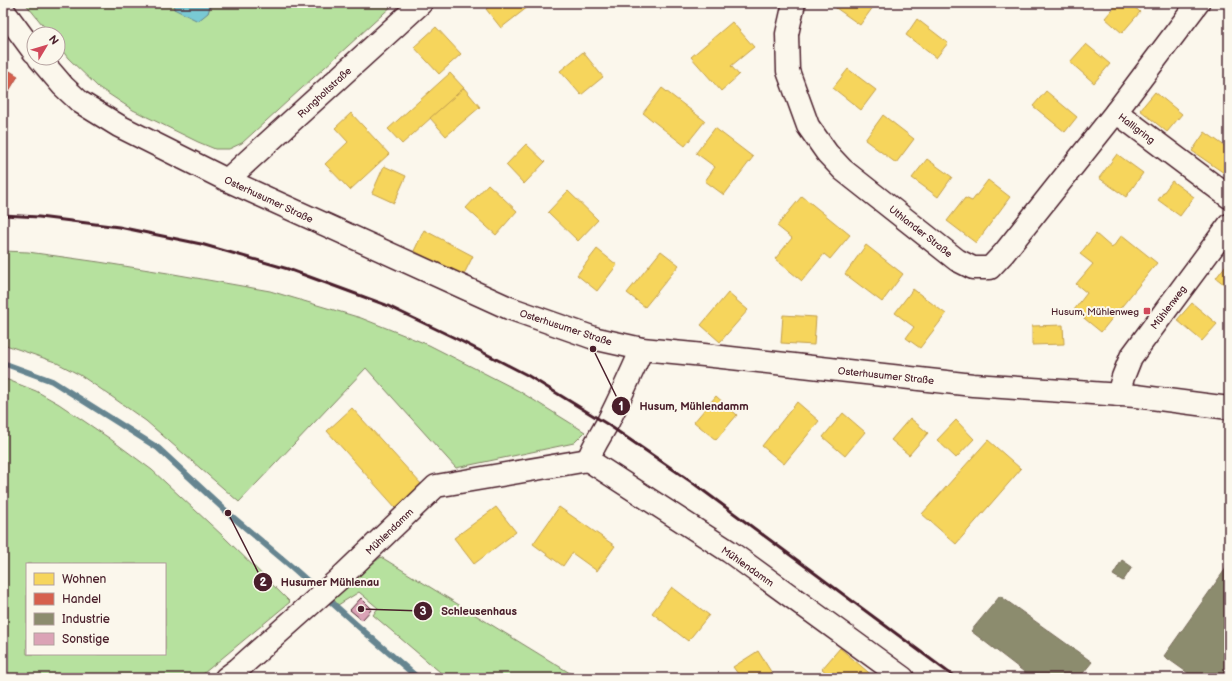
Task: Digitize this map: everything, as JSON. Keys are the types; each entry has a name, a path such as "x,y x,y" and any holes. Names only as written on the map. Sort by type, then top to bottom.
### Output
{"street":[{"name":"Rungholtstraße","path":"228,180 421,3"},
{"name":"Uthlander Straße","path":"794,3 787,34 788,71 808,126 827,153 843,170 957,260 973,268 990,268 1004,253 1116,112"},
{"name":"Halligring","path":"1198,3 1116,112 1229,197"},
{"path":"3,10 26,41"},
{"name":"Osterhusumer Straße","path":"46,66 63,86 80,102 118,126 228,180 509,308 597,338 642,349 973,385 1136,396 1229,408"},
{"name":"Mühlenweg","path":"1118,395 1131,357 1229,225"},
{"path":"588,460 593,447 607,424 628,381 642,349"},
{"name":"Mühlendamm","path":"226,678 308,608 436,486 588,460 730,552 903,678"}],"green space":[{"path":"25,3 174,3 174,9 208,13 211,3 395,3 242,143 229,149 215,149 198,142 133,110 98,87 66,55 66,26 44,26"},
{"path":"3,251 28,252 99,262 270,291 361,318 429,345 519,391 585,432 574,443 456,468 366,368 239,502 146,421 80,375 55,362 3,344"},
{"path":"3,378 36,391 59,404 109,438 152,470 223,536 290,602 198,678 3,678"},
{"path":"381,557 578,678 447,678 373,615 378,608 359,592 338,605 331,596"}],"water":[{"path":"174,3 211,3 208,13 198,21 174,9"}],"building: Wohnen":[{"path":"493,3 533,3 501,28 486,9"},
{"path":"829,3 876,3 860,25"},
{"path":"1118,3 1130,3 1140,12 1122,33 1105,18"},
{"path":"917,19 948,43 936,58 906,35"},
{"path":"732,22 754,47 731,66 739,75 721,91 691,57"},
{"path":"436,27 461,54 439,74 414,47"},
{"path":"1086,44 1110,64 1094,83 1070,62"},
{"path":"583,52 603,77 581,95 560,71"},
{"path":"848,69 876,90 861,110 833,88"},
{"path":"450,73 464,88 402,144 388,129"},
{"path":"464,88 480,107 446,136 430,118"},
{"path":"662,88 705,121 685,146 643,113"},
{"path":"1046,91 1077,117 1065,132 1033,106"},
{"path":"1155,92 1182,114 1167,132 1140,110"},
{"path":"351,113 389,154 350,190 325,164 348,142 335,128"},
{"path":"883,115 914,139 896,163 865,140"},
{"path":"715,128 753,157 724,195 705,181 715,167 696,153"},
{"path":"1205,132 1229,149 1229,166 1224,173 1192,151"},
{"path":"526,144 545,162 524,184 506,165"},
{"path":"1117,154 1143,173 1126,197 1099,178"},
{"path":"927,159 952,177 938,197 912,178"},
{"path":"384,166 406,176 394,203 372,193"},
{"path":"988,180 1010,197 976,243 947,221 965,198 972,201"},
{"path":"1172,181 1194,197 1180,216 1158,200"},
{"path":"488,184 517,211 496,235 466,208"},
{"path":"568,191 598,220 578,241 548,212"},
{"path":"802,196 850,235 830,259 824,254 802,281 775,259 792,238 777,226"},
{"path":"424,230 473,256 463,276 414,251"},
{"path":"1096,234 1112,248 1122,235 1157,263 1101,332 1074,310 1087,293 1076,284 1093,264 1080,254"},
{"path":"866,245 903,274 882,302 845,274"},
{"path":"597,249 617,265 597,291 577,275"},
{"path":"661,251 679,265 645,307 627,293"},
{"path":"1229,261 1229,288 1216,278"},
{"path":"913,289 946,314 920,348 906,338 914,327 895,313"},
{"path":"728,293 748,310 720,342 701,325"},
{"path":"1192,303 1217,324 1202,341 1177,320"},
{"path":"783,315 816,317 814,345 781,343"},
{"path":"1063,325 1064,344 1032,345 1032,326"},
{"path":"716,396 737,415 716,440 694,422"},
{"path":"797,402 819,421 784,464 762,446"},
{"path":"352,408 422,485 396,508 327,431"},
{"path":"843,413 865,432 845,456 823,437"},
{"path":"910,418 928,433 909,455 891,440"},
{"path":"956,420 974,439 956,458 937,440"},
{"path":"988,440 1021,469 956,544 922,514"},
{"path":"496,507 516,532 474,564 454,538"},
{"path":"559,507 615,546 597,571 572,553 563,566 533,544"},
{"path":"672,587 709,615 688,641 652,613"},
{"path":"840,648 875,678 833,678 822,669"},
{"path":"758,651 775,678 741,678 733,667"}],"building: Handel":[{"path":"3,67 18,76 3,101"}],"building: Industrie":[{"path":"1122,560 1132,567 1123,581 1113,575"},
{"path":"1229,564 1229,678 1195,678 1164,656"},
{"path":"1000,596 1092,662 1079,678 1032,678 971,631"}],"building: Sonstige":[{"path":"361,598 372,609 362,620 350,610"}],"waterway":[{"path":"3,363 52,381 158,448 228,513 418,678"}],"railway":[{"path":"3,215 39,217 119,227 201,244 288,269 386,305 459,340 527,375 607,424 693,483 956,678"}],"place":[{"name":"Husum, Mühlenweg","path":"1147,311"},
{"name":"Husum, Mühlendamm","path":"593,349"},
{"name":"Husumer Mühlenau","path":"228,513"},
{"name":"Schleusenhaus","path":"361,609"}]}
